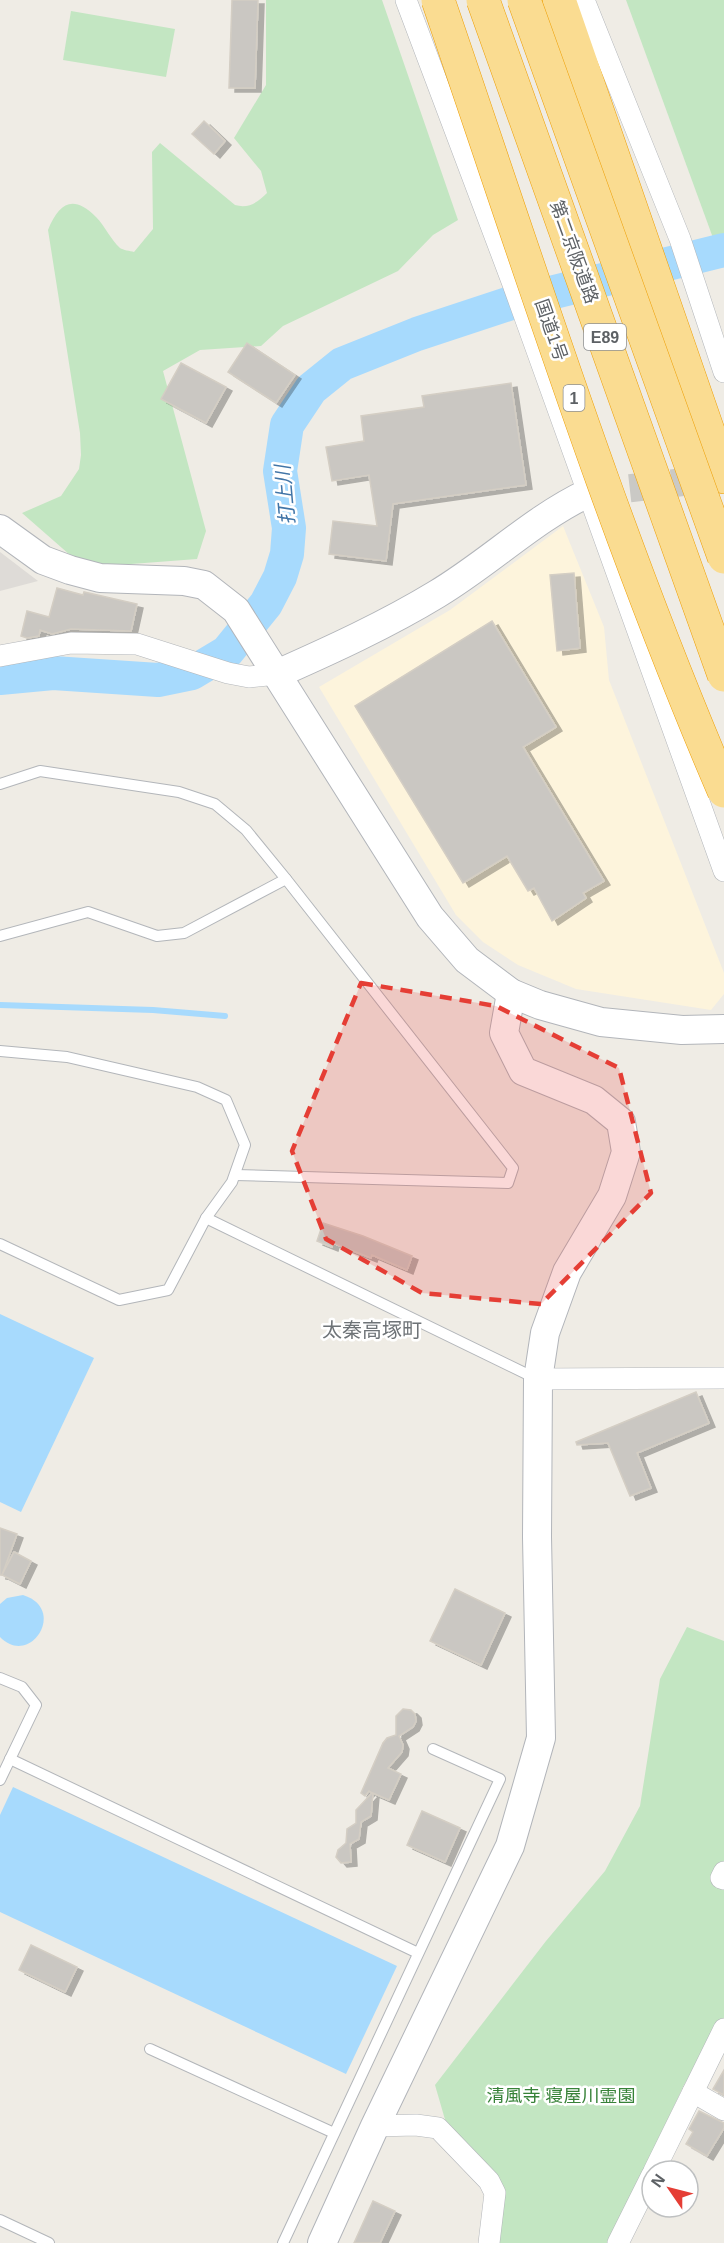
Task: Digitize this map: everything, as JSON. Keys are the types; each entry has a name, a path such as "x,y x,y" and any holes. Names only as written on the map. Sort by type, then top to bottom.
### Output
{"highway":[{"name":"国道1号","path":"438,0 619,528 694,723 724,791"},
{"name":"第二京阪道路","path":"483,0 724,675"},
{"name":"E89","path":"524,0 724,557"},
{"path":"559,0 724,477"}],"street":[{"path":"406,0 588,493 724,871"},
{"path":"584,0 680,239 724,372"},
{"path":"0,656 71,643 137,645 249,678 278,674 335,648 437,594 563,505 588,493"},
{"path":"0,529 42,560 70,570 100,578 184,581 204,585 236,610 430,917 467,960 511,993 540,1005 601,1022 681,1030 724,1029"},
{"path":"322,2243 375,2126 510,1846 541,1738 537,1537 538,1379 545,1333 567,1272 612,1196 626,1152 621,1122 594,1100 523,1071 504,1033 511,993"},
{"path":"538,1379 724,1378"},
{"path":"724,1872 721,1878 724,1879"},
{"path":"660,2159 724,2029"},
{"path":"693,2092 724,2110"},
{"path":"375,2126 417,2125 438,2128 489,2181 495,2193 489,2243"},
{"path":"618,2243 640,2199"}],"lane":[{"path":"0,784 40,771 188,795 215,804 246,830 513,1168 508,1183 235,1175"},
{"path":"0,936 88,912 157,936 184,933 286,879"},
{"path":"0,1051 67,1057 197,1087 226,1100 245,1145 232,1182 206,1218 168,1290 119,1300 0,1244"},
{"path":"206,1218 538,1379"},
{"path":"0,1677 22,1687 36,1705 0,1780"},
{"path":"282,2243 500,1779 433,1749"},
{"path":"10,1759 418,1953"},
{"path":"150,2049 334,2133"},
{"path":"327,2148 338,2154"},
{"path":"0,2220 49,2243"}],"highlighted area":[{"path":"361,983 496,1006 619,1068 651,1193 541,1304 422,1293 326,1239 292,1151"}],"shaded area":[{"path":"563,526 604,627 609,680 724,973 724,994 711,1010 576,989 518,965 483,942 456,915 319,687 450,610"},
{"path":"0,552 38,581 0,591"}],"green space":[{"path":"266,0 382,0 458,220 433,235 398,271 283,326 261,346 200,350 163,371 206,531 197,559 105,566 70,555 22,513 61,496 79,469 81,455 80,433 48,230 62,208 74,204 88,210 96,217 120,248 134,252 153,229 152,152 160,143 235,205 253,204 267,193 261,171 234,138 266,85"},
{"path":"626,0 724,0 724,268"},
{"path":"71,11 175,29 166,77 63,60"},
{"name":"清風寺 寝屋川霊園","path":"687,1627 724,1641 724,2020 684,2085 649,2159 640,2159 640,2178 609,2243 497,2243 499,2189 446,2123 435,2085 546,1941 605,1871 640,1806 660,1679"}],"water":[{"path":"0,1314 94,1358 21,1512 0,1502"},
{"path":"23,1595 36,1602 43,1612 43,1623 40,1633 32,1641 23,1645 11,1645 0,1637 0,1604 7,1598"},
{"path":"13,1787 397,1966 346,2074 0,1912 0,1815"}],"building":[{"path":"232,0 258,0 255,88 229,88"},
{"path":"204,121 225,141 214,154 192,134"},
{"path":"247,343 295,375 276,403 228,372"},
{"path":"181,363 226,387 206,423 161,399"},
{"path":"511,383 526,485 393,504 386,561 329,554 333,521 377,526 369,475 332,481 326,447 364,441 361,416 424,407 422,396"},
{"path":"574,573 580,648 557,651 550,575"},
{"path":"57,588 137,604 131,631 71,629 52,634 40,630 39,636 27,638 21,636 27,611 49,617"},
{"path":"492,621 556,727 523,747 604,881 583,893 586,898 552,921 534,888 528,891 507,856 463,883 355,706"},
{"path":"323,1223 412,1256 407,1270 372,1255 371,1258 333,1243 332,1247 317,1241"},
{"path":"696,1392 709,1423 637,1453 651,1488 630,1496 608,1443 577,1445 576,1442"},
{"path":"0,1528 17,1534 2,1575 0,1575"},
{"path":"14,1552 31,1561 20,1584 2,1575"},
{"path":"455,1589 505,1613 481,1665 430,1641"},
{"path":"403,1709 411,1710 415,1714 416,1721 413,1727 399,1736 403,1745 402,1752 388,1768 401,1774 389,1800 373,1793 371,1816 361,1822 359,1839 350,1844 351,1862 341,1863 336,1857 338,1850 346,1843 347,1829 356,1823 356,1810 372,1793 369,1791 365,1796 361,1793 383,1743 387,1738 396,1735 396,1716"},
{"path":"422,1811 460,1828 445,1862 407,1845"},
{"path":"31,1945 77,1967 65,1992 19,1970"},
{"path":"724,2070 724,2095 713,2089"},
{"path":"699,2111 724,2123 724,2128 707,2156 686,2144 693,2132 689,2129"},
{"path":"373,2201 395,2211 380,2243 354,2243"}],"waterway":[{"name":"打上川","path":"0,678 53,673 158,680 192,673 227,652 266,604 280,577 287,554 289,528 280,471 287,425 311,389 342,364 417,334 514,302 724,250"},
{"path":"0,1005 153,1010 225,1016"}],"tunnel":[{"path":"588,493 719,478"}],"district":[{"name":"太秦高塚町","path":"372,1330"}]}
